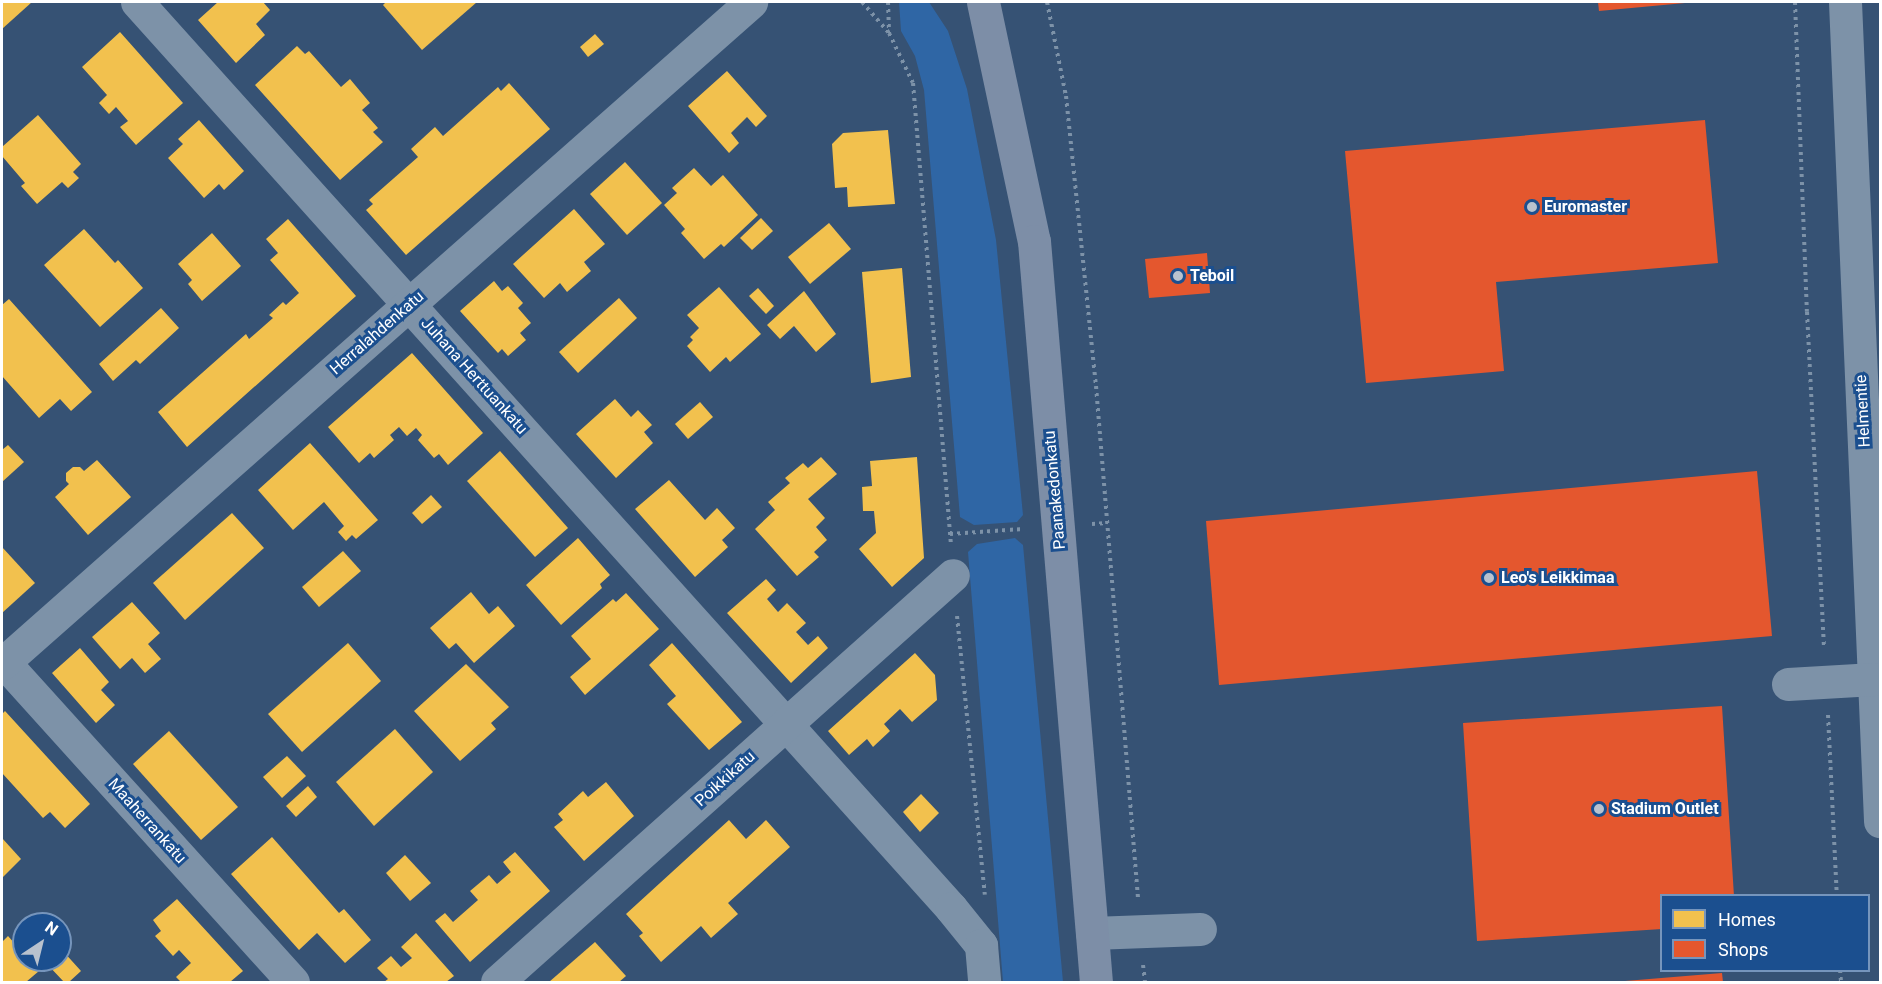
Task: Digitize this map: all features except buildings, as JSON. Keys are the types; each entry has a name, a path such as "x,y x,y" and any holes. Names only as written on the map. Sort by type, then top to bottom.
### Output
{"main road":[{"name":"Paanakedonkatu","path":"983,2 1034,241 1096,982"}],"street":[{"name":"Juhana Herttuankatu","path":"137,2 786,725"},
{"name":"Herralahdenkatu","path":"2,662 751,2"},
{"name":"Helmentie","path":"1845,2 1881,821"},
{"name":"Poikkikatu","path":"497,982 953,575"},
{"name":"Maaherrankatu","path":"2,662 293,982"},
{"path":"1788,684 1874,679"},
{"path":"786,725 951,908 981,945 984,982"},
{"path":"1092,933 1140,929 1200,929"}],"path":[{"path":"862,2 889,33 913,83 953,575 985,901"},
{"path":"888,2 889,33"},
{"path":"1047,2 1066,96 1096,386 1145,982"},
{"path":"1795,2 1807,312 1837,894"}],"shaded area":[{"path":"899,2 929,2 948,31 967,89 996,240 1023,515 1017,522 974,525 960,517 924,90 915,56 901,31"},
{"path":"1015,538 1023,545 1063,982 1003,982 968,552 977,544"}],"place":[{"name":"Euromaster","path":"1532,207"},
{"name":"Teboil","path":"1178,276"},
{"name":"Leo's Leikkimaa","path":"1489,578"},
{"name":"Stadium Outlet","path":"1599,809"}]}
